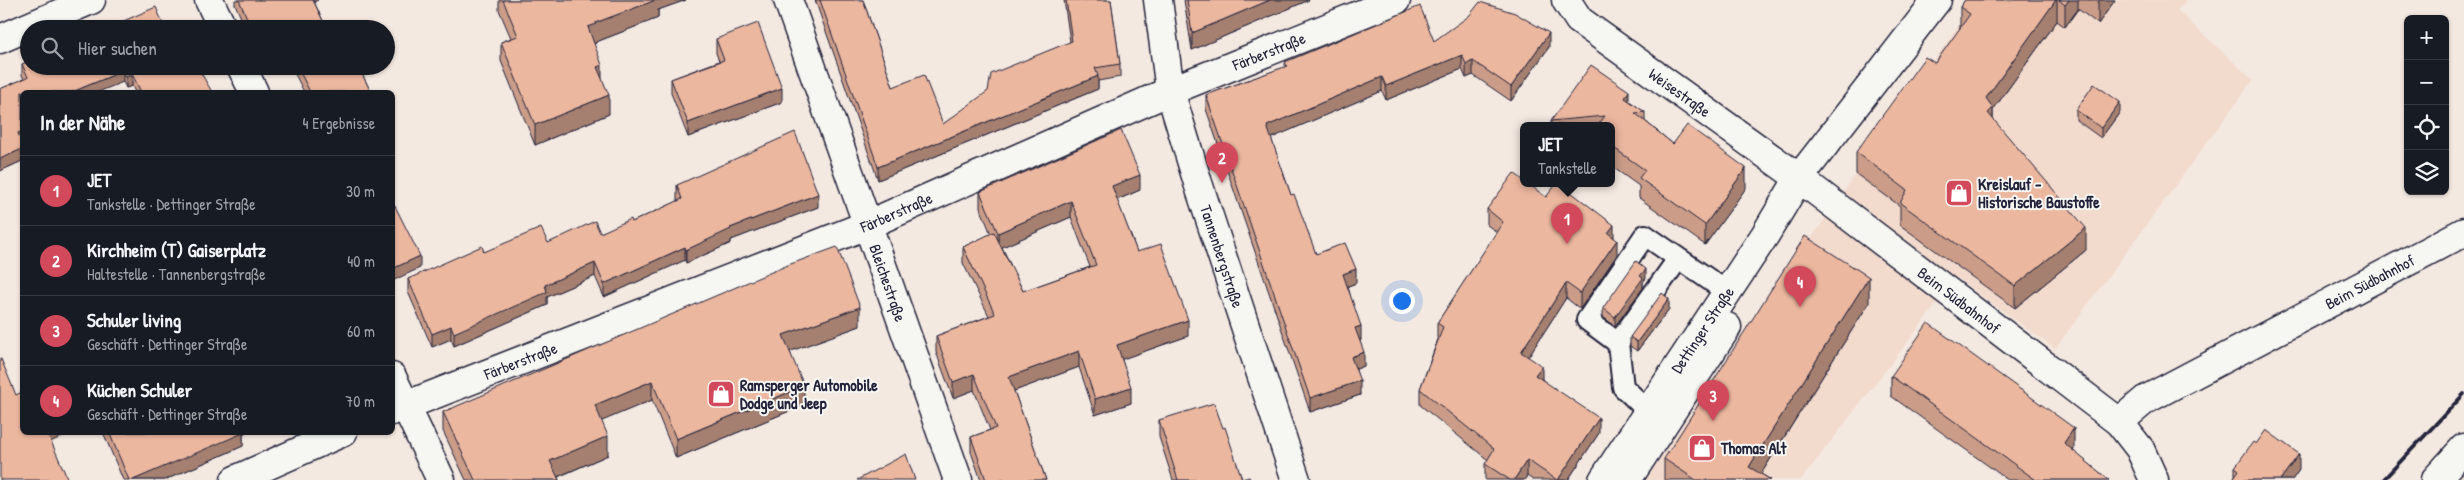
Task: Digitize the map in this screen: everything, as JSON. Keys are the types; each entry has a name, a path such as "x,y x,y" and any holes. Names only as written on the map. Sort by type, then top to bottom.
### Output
{"street":[{"path":"44,20 91,0"},
{"path":"209,0 219,20"},
{"name":"Bleichestraße","path":"788,0 958,480"},
{"name":"Tannenbergstraße","path":"1158,0 1170,91 1198,183 1296,480"},
{"name":"Färberstraße","path":"399,408 867,225 1170,91 1396,0"},
{"name":"Weisestraße","path":"1566,0 1579,20 1799,178"},
{"name":"Dettinger Straße","path":"1603,480 1727,292 1799,178 1937,0"},
{"path":"0,39 20,30"},
{"path":"246,75 253,90"},
{"name":"Dettinger Straße","path":"1627,480 1780,246 1799,178"},
{"name":"Beim Südbahnhof","path":"1799,178 2119,422 2140,449 2154,480"},
{"name":"Beim Südbahnhof","path":"2119,422 2145,400 2464,232"},
{"path":"395,390 399,408 441,480"},
{"path":"235,480 336,435"},
{"path":"2435,480 2464,448"}],"lane":[{"path":"1618,343 1587,320 1645,235 1727,292"},
{"path":"1648,411 1623,387 1618,343 1678,259"}],"shaded area":[{"path":"1976,0 2187,0 2177,10 2253,80 2055,349 1957,278 1801,480 1645,480"}],"building":[{"path":"239,0 313,0 323,20 248,20"},
{"path":"503,0 656,0 588,27 602,65 597,67 609,95 535,125 501,42 518,36"},
{"path":"820,0 863,0 893,87 924,75 943,124 988,91 991,74 1072,41 1066,0 1111,0 1120,64 1095,68 1098,76 878,167"},
{"path":"1187,0 1270,0 1192,33"},
{"name":"Kreislauf - Historische Baustoffe","path":"1965,0 2056,0 1986,98 1993,108 1988,113 2086,228 2015,286 1900,203 1907,190 1856,152 1925,57 1935,63 1970,14 1960,7"},
{"path":"2059,0 2069,0 2065,5"},
{"path":"1480,2 1515,13 1549,33 1511,87 1473,61 1466,64 1462,55 1386,86 1382,77 1267,126 1291,195 1294,194 1316,254 1345,243 1356,269 1343,274 1361,326 1355,328 1364,352 1351,357 1360,381 1310,398 1206,95 1287,66 1285,62 1420,6 1434,41 1469,16"},
{"path":"156,7 161,20 126,20"},
{"path":"758,23 782,88 688,123 671,79 724,60 716,39"},
{"path":"1591,65 1629,91 1625,98 1645,112 1635,113 1673,144 1687,125 1746,168 1705,225 1639,178 1645,170 1615,149 1615,122 1600,122 1605,116 1551,121"},
{"path":"27,75 113,75 77,90 20,90 20,132 18,133 20,150 0,159 0,89 28,77"},
{"path":"132,75 202,75 211,90 140,90"},
{"path":"302,75 362,75 370,90 309,90"},
{"path":"2094,84 2120,102 2101,128 2076,110"},
{"path":"1121,130 1140,175 1112,186 1137,252 1161,244 1188,320 1117,345 1131,387 1095,399 1079,351 1009,377 1046,480 986,480 971,437 996,428 974,374 953,382 936,336 995,314 963,247 994,232 1023,291 1096,265 1071,201 998,233 980,192"},
{"path":"795,132 818,194 730,228 686,250 685,247 604,284 595,263 545,285 547,292 454,333 451,326 432,334 408,279 482,246 484,252 541,228 548,243 595,221 600,233 631,219 632,222 682,199 677,185"},
{"path":"1514,173 1520,178 1520,187 1532,187 1546,197 1554,187 1564,187 1614,225 1608,233 1617,240 1580,293 1566,283 1521,352 1542,366 1535,375 1599,418 1558,480 1527,460 1514,480 1510,480 1485,464 1494,449 1420,389 1443,327 1437,323 1503,222 1487,209"},
{"path":"395,206 420,256 395,268"},
{"path":"1805,236 1869,277 1749,467 1771,480 1696,480 1664,459"},
{"path":"837,247 860,307 783,335 804,386 676,439 652,381 595,405 608,436 550,461 559,480 475,480 443,412 788,265"},
{"path":"1636,261 1646,269 1640,276 1643,278 1615,317 1603,308"},
{"path":"1662,293 1669,299 1637,342 1630,337"},
{"path":"1928,323 2074,428 2064,443 2109,480 2036,480 1891,376"},
{"path":"1,359 16,395 20,393 20,435 48,435 68,480 0,480"},
{"path":"1214,403 1223,428 1225,427 1242,479 1249,477 1251,480 1178,480 1159,420"},
{"path":"2266,430 2299,454 2280,480 2232,480 2239,470 2235,467 2253,442 2256,444"},
{"path":"110,435 238,435 133,480 129,480"},
{"path":"906,454 915,480 857,480"}],"railway":[{"path":"2383,480 2464,394"}],"place":[{"name":"Kirchheim (T) Gaiserplatz","path":"1222,183"},
{"name":"Kreislauf - Historische Baustoffe","path":"1959,193"},
{"name":"JET","path":"1567,244"},
{"name":"Küchen Schuler","path":"1800,307"},
{"name":"Ramsperger Automobile Dodge und Jeep","path":"721,394"},
{"name":"Schuler living","path":"1713,421"},
{"name":"Thomas Alt","path":"1702,448"}]}
